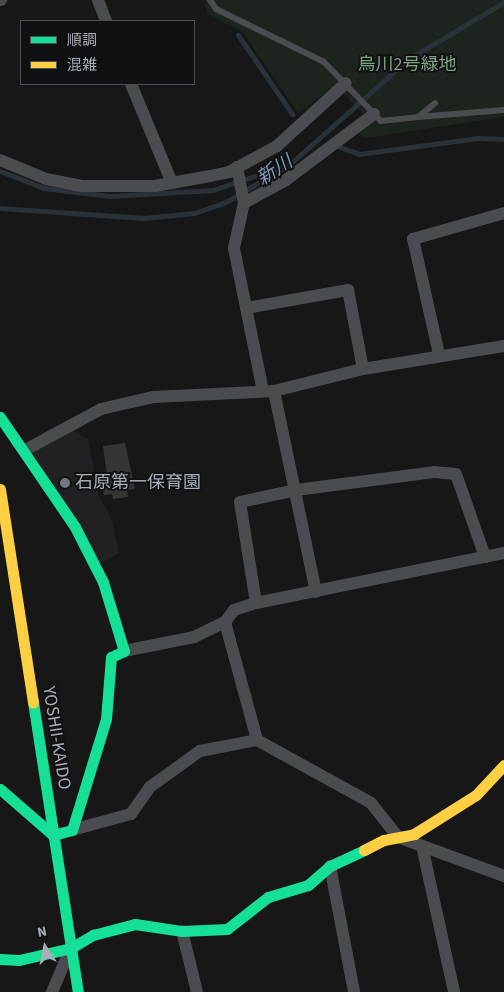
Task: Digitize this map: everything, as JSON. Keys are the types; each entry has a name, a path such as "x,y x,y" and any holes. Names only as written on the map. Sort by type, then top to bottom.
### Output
{"street":[{"path":"98,0 106,20"},
{"path":"131,85 172,184"},
{"path":"0,160 46,179 81,186 172,184 237,167 298,129 347,85"},
{"path":"244,203 286,180 371,111"},
{"path":"237,167 244,203 234,248 246,308 296,490 316,592"},
{"path":"439,354 413,239 504,212"},
{"path":"246,308 348,290 363,369"},
{"path":"25,450 101,408 153,397 269,391 363,369 439,354 504,346"},
{"path":"0,417 25,450 75,527 103,582 124,651"},
{"path":"256,603 240,502 296,490 434,472 456,474 485,557"},
{"name":"YOSHII-KAIDO","path":"0,489 78,992"},
{"path":"72,830 106,719 112,657 124,651 194,637 225,622 234,610 256,603 504,553"},
{"path":"225,622 257,740"},
{"path":"3,794 53,835 131,814 150,787 200,751 257,740 370,803 398,837 504,876"},
{"path":"0,959 19,960 71,948 93,934 135,924 182,931 227,929 268,897 308,885 330,866 384,840 414,834 476,795 504,765"},
{"path":"422,846 454,992"},
{"path":"330,866 354,992"},
{"path":"182,931 197,992"},
{"path":"52,992 71,948"}],"lane":[{"path":"210,0 216,9 307,51 347,85 381,121 393,122 418,117 504,110"},
{"path":"418,117 435,103"}],"shaded area":[{"path":"69,428 88,439 99,497 111,517 119,553 98,565 32,451"}],"green space":[{"name":"烏川2号緑地","path":"204,0 504,0 504,117 366,138 358,134 370,122 336,85 298,113 243,32 208,14"}],"building":[{"path":"125,443 135,489 127,490 128,497 113,499 112,494 104,495 101,477 107,476 103,446"}],"waterway":[{"name":"新川","path":"0,208 144,218 194,213 226,202 290,164 407,60 504,2"},
{"path":"238,35 292,114"},
{"path":"340,147 359,154 478,138 504,139"},
{"path":"0,171 44,188 110,196 213,190 284,166"}],"traffic: fast":[{"path":"0,417 75,527 103,582 124,651 111,657 106,719 72,830 53,835 0,789"},
{"path":"33,702 78,992"},
{"path":"0,959 19,960 71,948 93,935 135,924 182,931 227,929 268,897 308,885 330,866 364,850"}],"traffic: slow":[{"path":"0,489 33,702"},
{"path":"364,850 384,840 414,834 476,795 504,765"}],"place":[{"name":"石原第一保育園","path":"65,483"}]}
